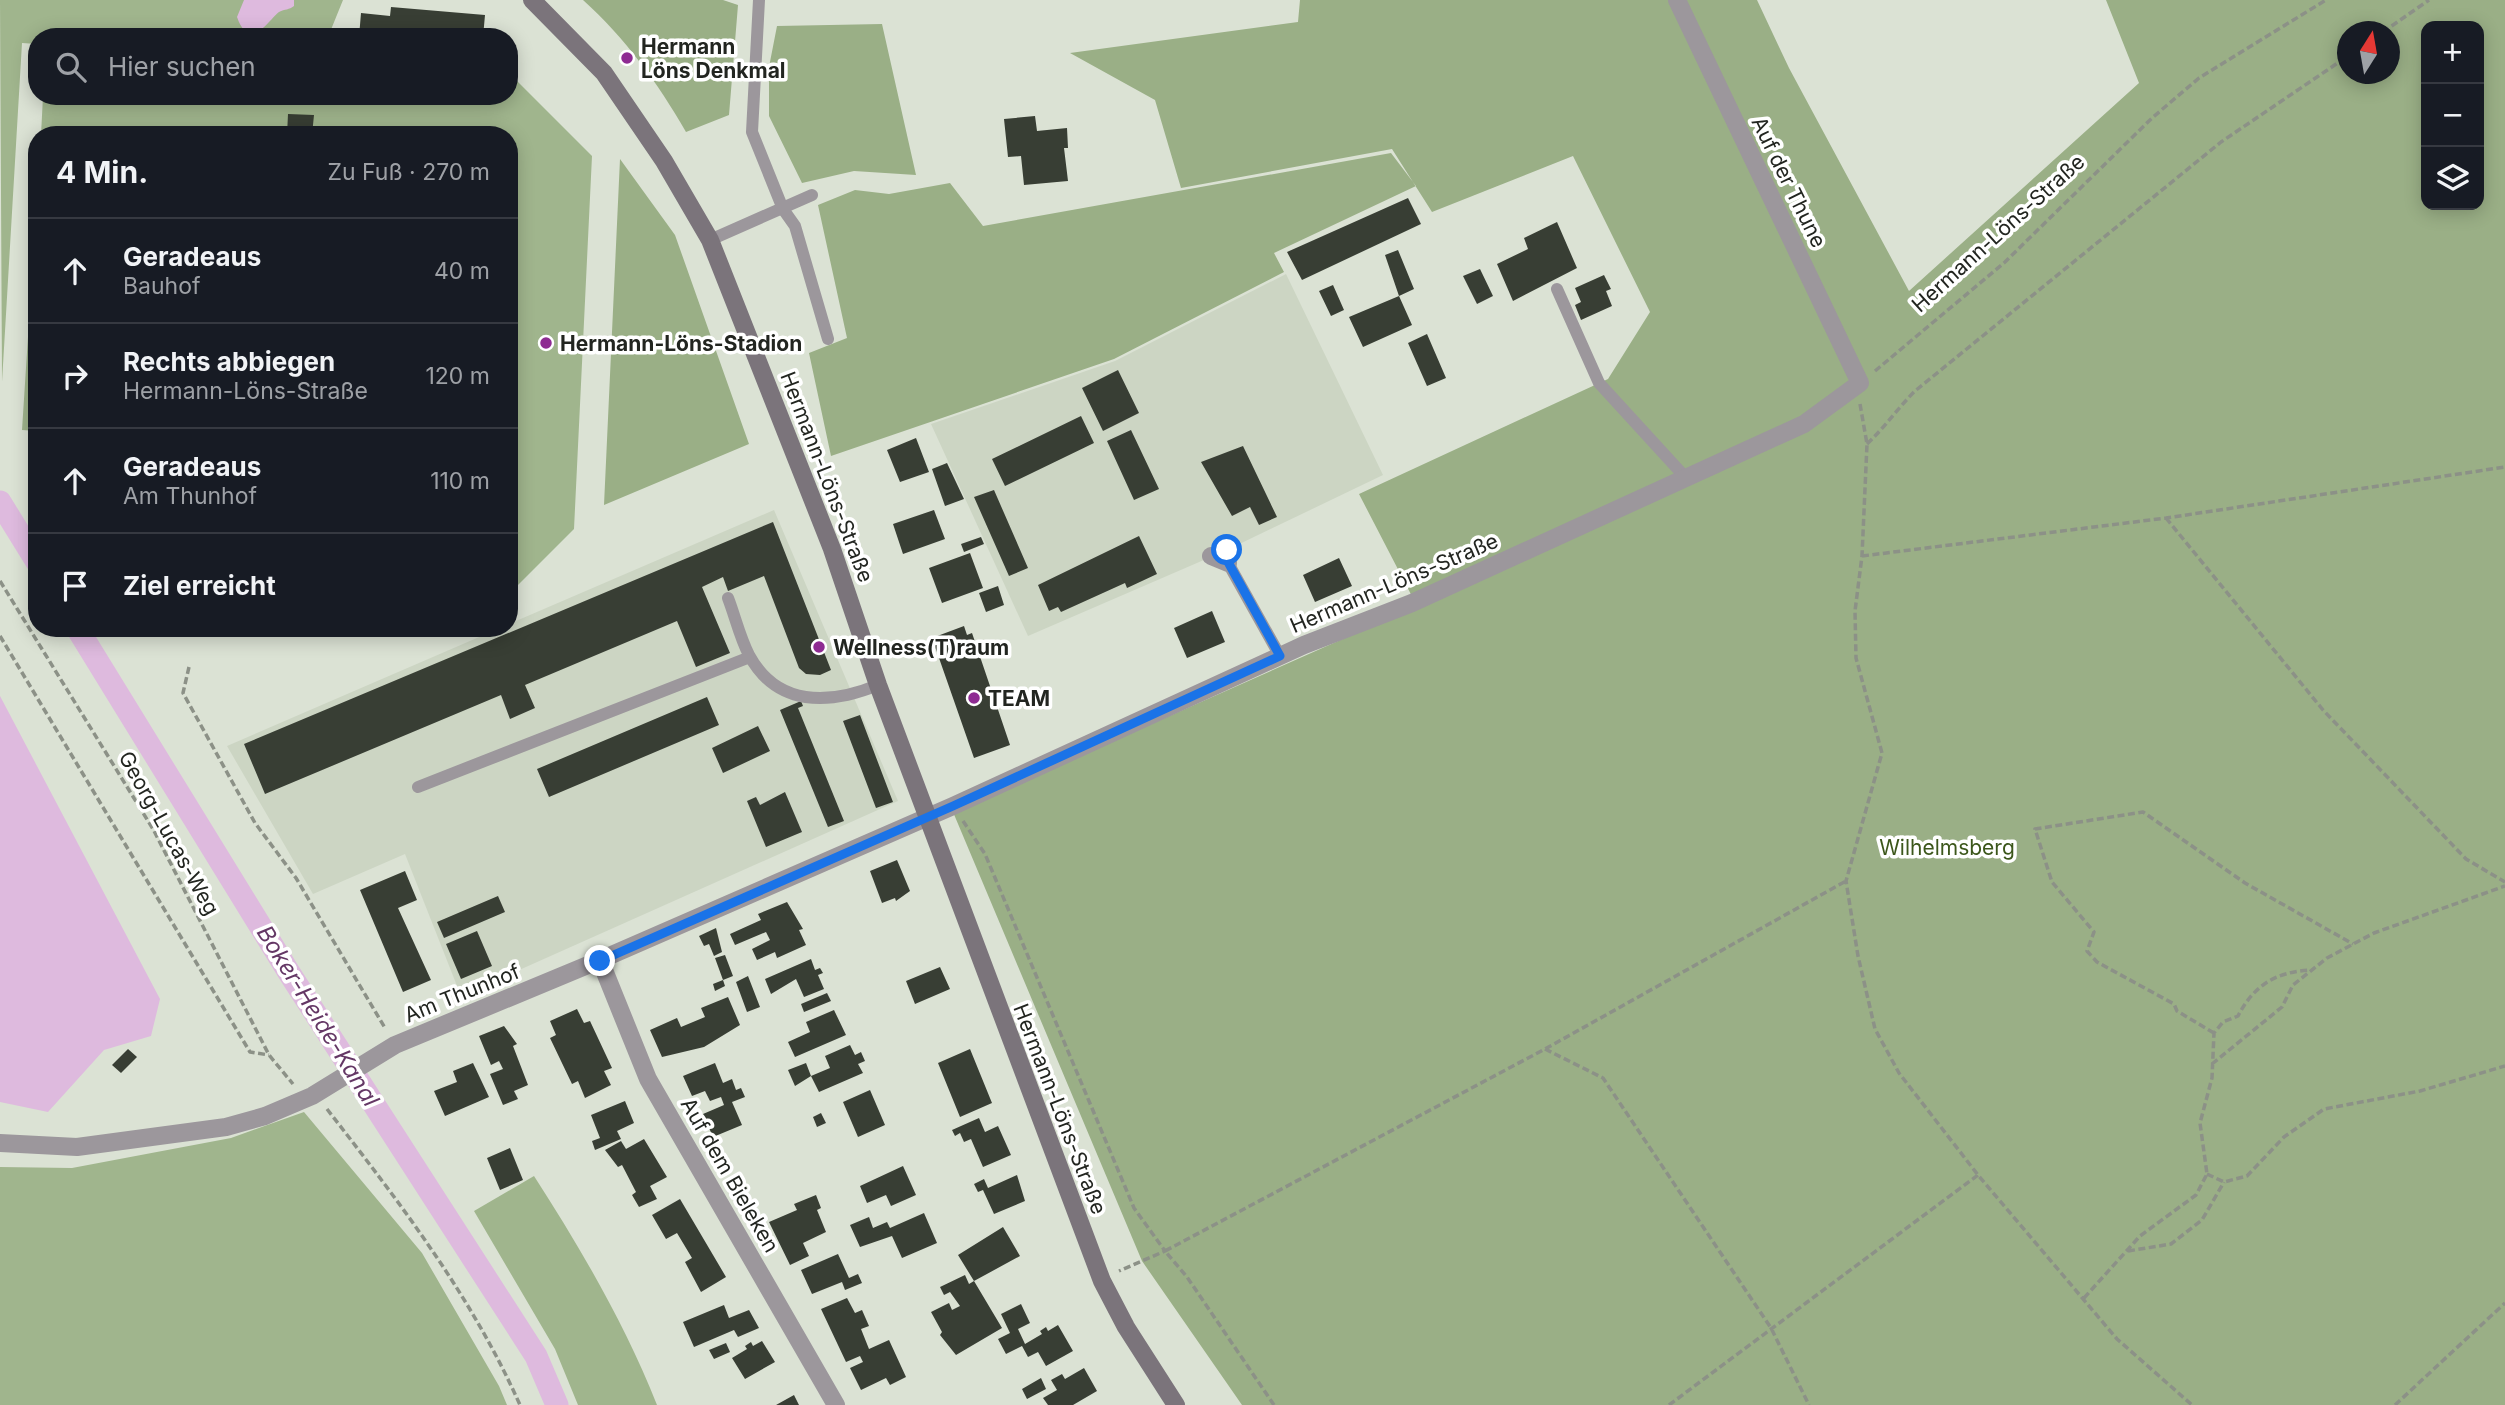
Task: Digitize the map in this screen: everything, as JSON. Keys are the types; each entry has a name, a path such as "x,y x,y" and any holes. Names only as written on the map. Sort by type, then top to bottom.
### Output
{"street":[{"name":"Hermann-Löns-Straße","path":"532,0 604,73 664,161 710,240 832,550 878,685 1102,1281 1126,1327 1176,1405"},
{"name":"Auf der Thune","path":"1677,0 1856,387"},
{"name":"Hermann-Löns-Straße","path":"928,817 1280,656 1412,603 1804,424 1856,387"},
{"name":"Am Thunhof","path":"0,1143 77,1147 226,1127 265,1116 318,1091 391,1047 600,961 928,817"},
{"name":"Auf dem Bieleken","path":"600,961 648,1079 836,1405"}],"lane":[{"path":"759,0 752,132 783,209 795,226 828,339"},
{"path":"710,240 812,195"},
{"path":"1557,289 1599,383 1686,478"},
{"path":"1222,556 1280,656"},
{"path":"729,598 750,657 774,685 794,695 821,701 878,685"},
{"path":"418,787 750,657"}],"path":[{"name":"Hermann-Löns-Straße","path":"1856,387 2005,262 2152,118 2199,78 2326,0"},
{"path":"2399,21 2430,0"},
{"path":"1867,444 1888,424 1915,390 2104,233 2221,142 2337,63"},
{"path":"1856,387 1867,444 1862,556 1855,611 1856,658 1882,753 1846,881 1858,956 1875,1029 1899,1073 1978,1175 2118,1339 2192,1405"},
{"path":"1862,556 2166,517 2505,467"},
{"path":"2166,517 2323,710 2466,859 2505,884"},
{"name":"Georg-Lucas-Weg","path":"0,581 28,626"},
{"path":"0,636 250,1052 269,1055"},
{"name":"Georg-Lucas-Weg","path":"35,637 153,829 269,1055 296,1087 318,1091 324,1105 442,1262 501,1363 520,1405"},
{"path":"190,667 183,694 255,823 296,878 391,1047"},
{"path":"953,806 985,854 1134,1208 1187,1277 1274,1405"},
{"path":"2214,1033 2177,1011 2174,1004 2097,962 2087,951 2094,932 2052,882 2035,829 2143,812 2245,883 2353,944"},
{"path":"1102,1281 1129,1265 1166,1251 1545,1049 1846,881"},
{"path":"2212,1064 2282,1007 2293,985 2310,970 2374,933 2505,884"},
{"path":"2084,1298 2140,1236 2196,1195 2207,1174 2200,1123 2212,1064 2214,1033 2222,1022 2238,1016 2248,996 2285,972 2310,970"},
{"path":"1545,1049 1603,1078 1771,1328 1809,1405"},
{"path":"2207,1174 2224,1182 2247,1176 2284,1137 2324,1109 2420,1091 2505,1066"},
{"path":"1669,1405 1978,1175"},
{"path":"2126,1252 2171,1244 2202,1220 2224,1182"},
{"path":"2395,1405 2505,1303"}],"shaded area":[{"path":"244,0 294,0 294,6 279,12 263,28 242,28 237,17"},
{"path":"1286,274 1383,475 1227,550 1028,636 931,424 1115,361"},
{"path":"774,510 898,801 461,996 405,854 313,894 227,746 479,637 518,637 518,620"},
{"path":"0,696 160,999 151,1036 104,1050 48,1112 0,1102"}],"green space":[{"path":"0,0 343,0 332,28 28,28 28,43 22,43 2,382"},
{"path":"583,0 723,0 738,5 729,115 686,132 640,62"},
{"name":"Wilhelmsberg","path":"1300,0 1757,0 1789,68 1909,291 2139,83 2106,0 2505,0 2505,1405 1242,1405 1142,1261 953,812 1417,606 1359,494 1608,379 1650,312 1573,156 1432,212 1392,149 1181,188 1155,100 1070,53 1298,22"},
{"path":"882,24 916,175 854,171 802,183 769,116 769,67 777,26"},
{"name":"Hermann-Löns-Stadion","path":"518,82 592,156 574,529 518,585 518,126 41,126 43,105 518,105"},
{"path":"1391,153 1416,186 1274,253 1284,272 1114,359 831,456 809,353 847,338 818,205 855,190 889,194 950,183 983,226"},
{"path":"620,159 675,235 749,444 604,505"},
{"path":"28,337 28,430 22,430"},
{"path":"304,1112 422,1253 499,1386 507,1405 0,1405 0,1167 72,1168 231,1138"},
{"path":"534,1176 601,1288 631,1345 657,1405 578,1405 555,1349 474,1211"}],"building":[{"path":"391,7 485,15 484,28 360,28 361,13 390,16"},
{"path":"288,114 314,115 313,126 287,126"},
{"path":"1035,116 1037,131 1067,128 1068,148 1064,148 1068,181 1024,185 1021,156 1008,157 1004,119"},
{"path":"1408,198 1421,224 1302,280 1287,252"},
{"path":"1557,222 1577,268 1513,301 1497,264 1528,249 1524,238"},
{"path":"1398,250 1414,289 1399,296 1385,255"},
{"path":"1480,269 1493,296 1477,304 1463,276"},
{"path":"1604,275 1611,289 1606,291 1612,306 1581,320 1575,305 1581,302 1575,288"},
{"path":"1333,285 1344,310 1331,316 1319,291"},
{"path":"1399,296 1412,325 1363,347 1349,317"},
{"path":"1427,334 1446,378 1427,386 1408,343"},
{"path":"1118,370 1139,413 1103,431 1082,388"},
{"path":"1081,416 1094,443 1005,486 992,459"},
{"path":"1131,430 1159,489 1134,500 1107,441"},
{"path":"916,438 929,472 900,482 887,450"},
{"path":"1243,446 1277,517 1259,525 1250,507 1232,516 1201,462"},
{"path":"947,463 964,499 945,506 932,469"},
{"path":"994,490 1028,568 1009,576 974,497"},
{"path":"934,510 945,539 903,554 893,524"},
{"path":"773,522 831,670 820,675 806,674 799,668 764,576 728,591 723,577 702,587 730,653 696,667 677,621 525,685 535,708 510,719 501,695 265,794 244,744 499,637 518,637 518,629"},
{"path":"1139,536 1157,574 1127,588 1125,583 1061,612 1058,607 1049,611 1038,585"},
{"path":"981,537 984,544 964,552 961,544"},
{"path":"970,553 983,588 942,603 929,568"},
{"path":"1339,558 1352,586 1315,602 1303,575"},
{"path":"998,586 1004,605 986,612 979,593"},
{"path":"1212,611 1225,642 1187,658 1174,628"},
{"path":"964,626 967,635 972,633 1010,745 974,758 932,638"},
{"path":"707,697 719,725 549,797 537,769"},
{"path":"801,701 803,706 798,708 844,821 828,827 780,710"},
{"path":"860,715 893,802 876,808 843,721"},
{"path":"758,726 770,751 723,773 712,748"},
{"path":"785,792 802,832 766,847 747,801 756,797 760,805"},
{"path":"897,860 910,891 896,901 895,898 882,903 870,871"},
{"path":"405,871 417,900 398,908 431,980 403,992 360,890"},
{"path":"498,896 505,912 444,938 437,922"},
{"path":"787,902 803,929 799,930 806,945 777,958 775,952 757,960 752,949 770,940 766,932 735,945 730,934 761,920 758,914"},
{"path":"716,928 722,952 714,956 709,944 704,946 699,936"},
{"path":"477,931 492,966 461,979 446,944"},
{"path":"725,955 733,976 723,980 715,958"},
{"path":"811,959 815,970 820,968 823,973 818,975 824,989 804,997 796,979 771,994 765,979"},
{"path":"940,967 950,989 915,1004 906,981"},
{"path":"748,976 760,1007 747,1012 736,982"},
{"path":"723,980 725,986 715,991 713,984"},
{"path":"827,993 831,1001 804,1012 801,1004"},
{"path":"728,997 740,1025 704,1047 662,1057 650,1030 677,1018 681,1027 705,1017 701,1008"},
{"path":"577,1009 584,1023 590,1021 612,1068 604,1071 611,1085 585,1098 578,1081 572,1084 550,1038 556,1035 550,1021"},
{"path":"834,1010 846,1035 795,1057 788,1042 810,1032 806,1022"},
{"path":"504,1026 517,1044 513,1046 528,1085 514,1091 518,1099 503,1105 490,1074 503,1069 499,1061 491,1065 479,1036"},
{"path":"850,1045 855,1055 861,1052 865,1061 858,1064 863,1073 819,1092 811,1076 830,1068 825,1056"},
{"path":"128,1049 137,1057 121,1073 112,1065"},
{"path":"970,1049 992,1103 960,1117 938,1063"},
{"path":"473,1063 489,1097 445,1116 434,1091 457,1082 453,1071"},
{"path":"715,1063 723,1083 732,1079 736,1090 741,1088 745,1097 732,1102 742,1125 713,1137 703,1114 724,1105 721,1097 710,1101 705,1091 692,1096 683,1076"},
{"path":"806,1063 811,1076 795,1086 788,1070"},
{"path":"870,1090 885,1125 858,1137 843,1102"},
{"path":"625,1101 634,1123 617,1131 621,1139 595,1150 592,1141 600,1138 591,1115"},
{"path":"821,1113 826,1123 817,1127 813,1117"},
{"path":"979,1118 985,1132 998,1126 1011,1155 983,1167 971,1139 964,1142 960,1133 955,1136 952,1130"},
{"path":"644,1139 667,1177 650,1186 657,1199 639,1207 632,1195 636,1192 622,1165 618,1167 605,1150 621,1141 626,1149"},
{"path":"510,1148 523,1180 500,1190 487,1158"},
{"path":"903,1166 916,1195 891,1206 886,1195 867,1203 860,1186"},
{"path":"1017,1175 1025,1201 994,1214 983,1190 978,1192 974,1184 984,1179 988,1188"},
{"path":"816,1195 821,1208 817,1210 826,1232 803,1243 809,1256 790,1265 769,1222 797,1210 794,1204"},
{"path":"680,1199 726,1277 701,1292 685,1262 692,1258 677,1233 666,1239 652,1215"},
{"path":"924,1213 937,1243 902,1258 892,1236 860,1247 850,1225 869,1217 873,1228 887,1222 890,1228"},
{"path":"1003,1227 1020,1256 974,1281 958,1255"},
{"path":"838,1254 849,1278 858,1274 862,1283 845,1290 842,1282 812,1294 801,1270"},
{"path":"965,1275 969,1284 974,1281 1002,1328 956,1355 940,1335 942,1332 931,1312 949,1303 952,1310 960,1306 950,1292 944,1295 940,1287"},
{"path":"847,1298 855,1313 862,1310 869,1326 861,1329 869,1349 889,1340 906,1377 890,1385 886,1378 861,1390 850,1368 863,1362 860,1356 846,1362 821,1309"},
{"path":"1021,1304 1030,1323 1018,1329 1025,1344 1042,1334 1040,1331 1046,1327 1048,1331 1058,1325 1073,1351 1046,1366 1038,1352 1028,1357 1022,1346 1006,1354 998,1339 1010,1333 1001,1314"},
{"path":"724,1305 729,1318 749,1310 759,1328 738,1337 734,1330 694,1347 683,1322"},
{"path":"762,1341 775,1362 745,1379 732,1358 747,1349 745,1346 751,1342 753,1346"},
{"path":"726,1343 730,1352 714,1359 709,1350"},
{"path":"1084,1368 1097,1391 1073,1405 1048,1405 1043,1398 1057,1390 1051,1380 1062,1374 1065,1379"},
{"path":"1041,1378 1046,1389 1027,1399 1022,1389"},
{"path":"794,1395 799,1405 776,1405"}],"waterway":[{"name":"Boker-Heide-Kanal","path":"0,502 28,547"},
{"name":"Boker-Heide-Kanal","path":"83,637 288,971 536,1356 557,1405"}],"place":[{"name":"Hermann Löns Denkmal","path":"627,58"},
{"name":"Hermann-Löns-Stadion","path":"546,343"},
{"name":"Wellness(T)raum","path":"819,647"},
{"name":"TEAM","path":"974,698"}],"route":[{"path":"600,961 953,806 1280,656 1228,562 1227,550"}]}
